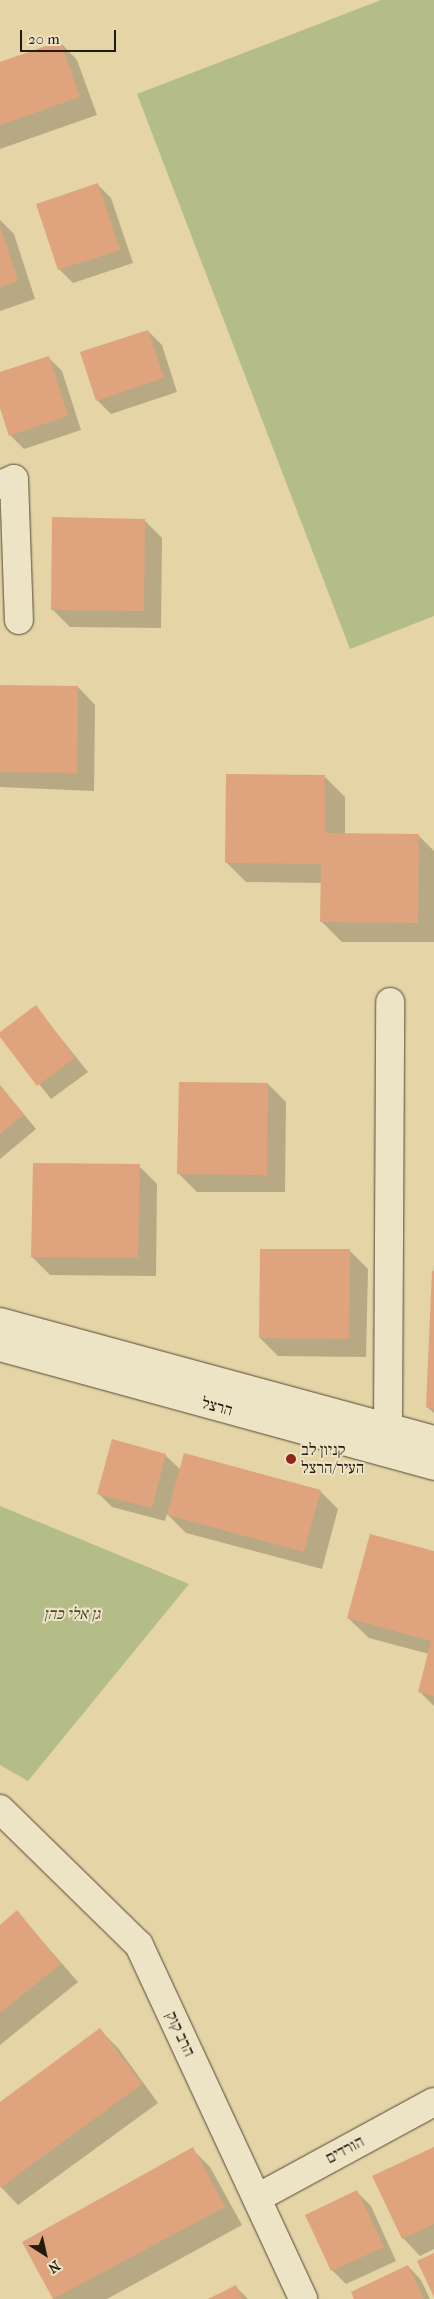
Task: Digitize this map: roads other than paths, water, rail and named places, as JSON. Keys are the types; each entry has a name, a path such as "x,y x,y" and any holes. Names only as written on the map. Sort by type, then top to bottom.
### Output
{"street":[{"path":"0,485 14,479 19,620"},
{"path":"388,1428 390,1002"},
{"name":"הרצל","path":"0,1322 434,1440"},
{"name":"הרצל","path":"0,1347 434,1466"},
{"name":"הרב קוק","path":"0,1808 139,1945 303,2299"},
{"name":"הורדים","path":"257,2198 434,2102"}],"place":[{"name":"קניון לב העיר/הרצל","path":"291,1459"}],"park label":[{"name":"גן אלי כהן","path":"72,1614"}]}
